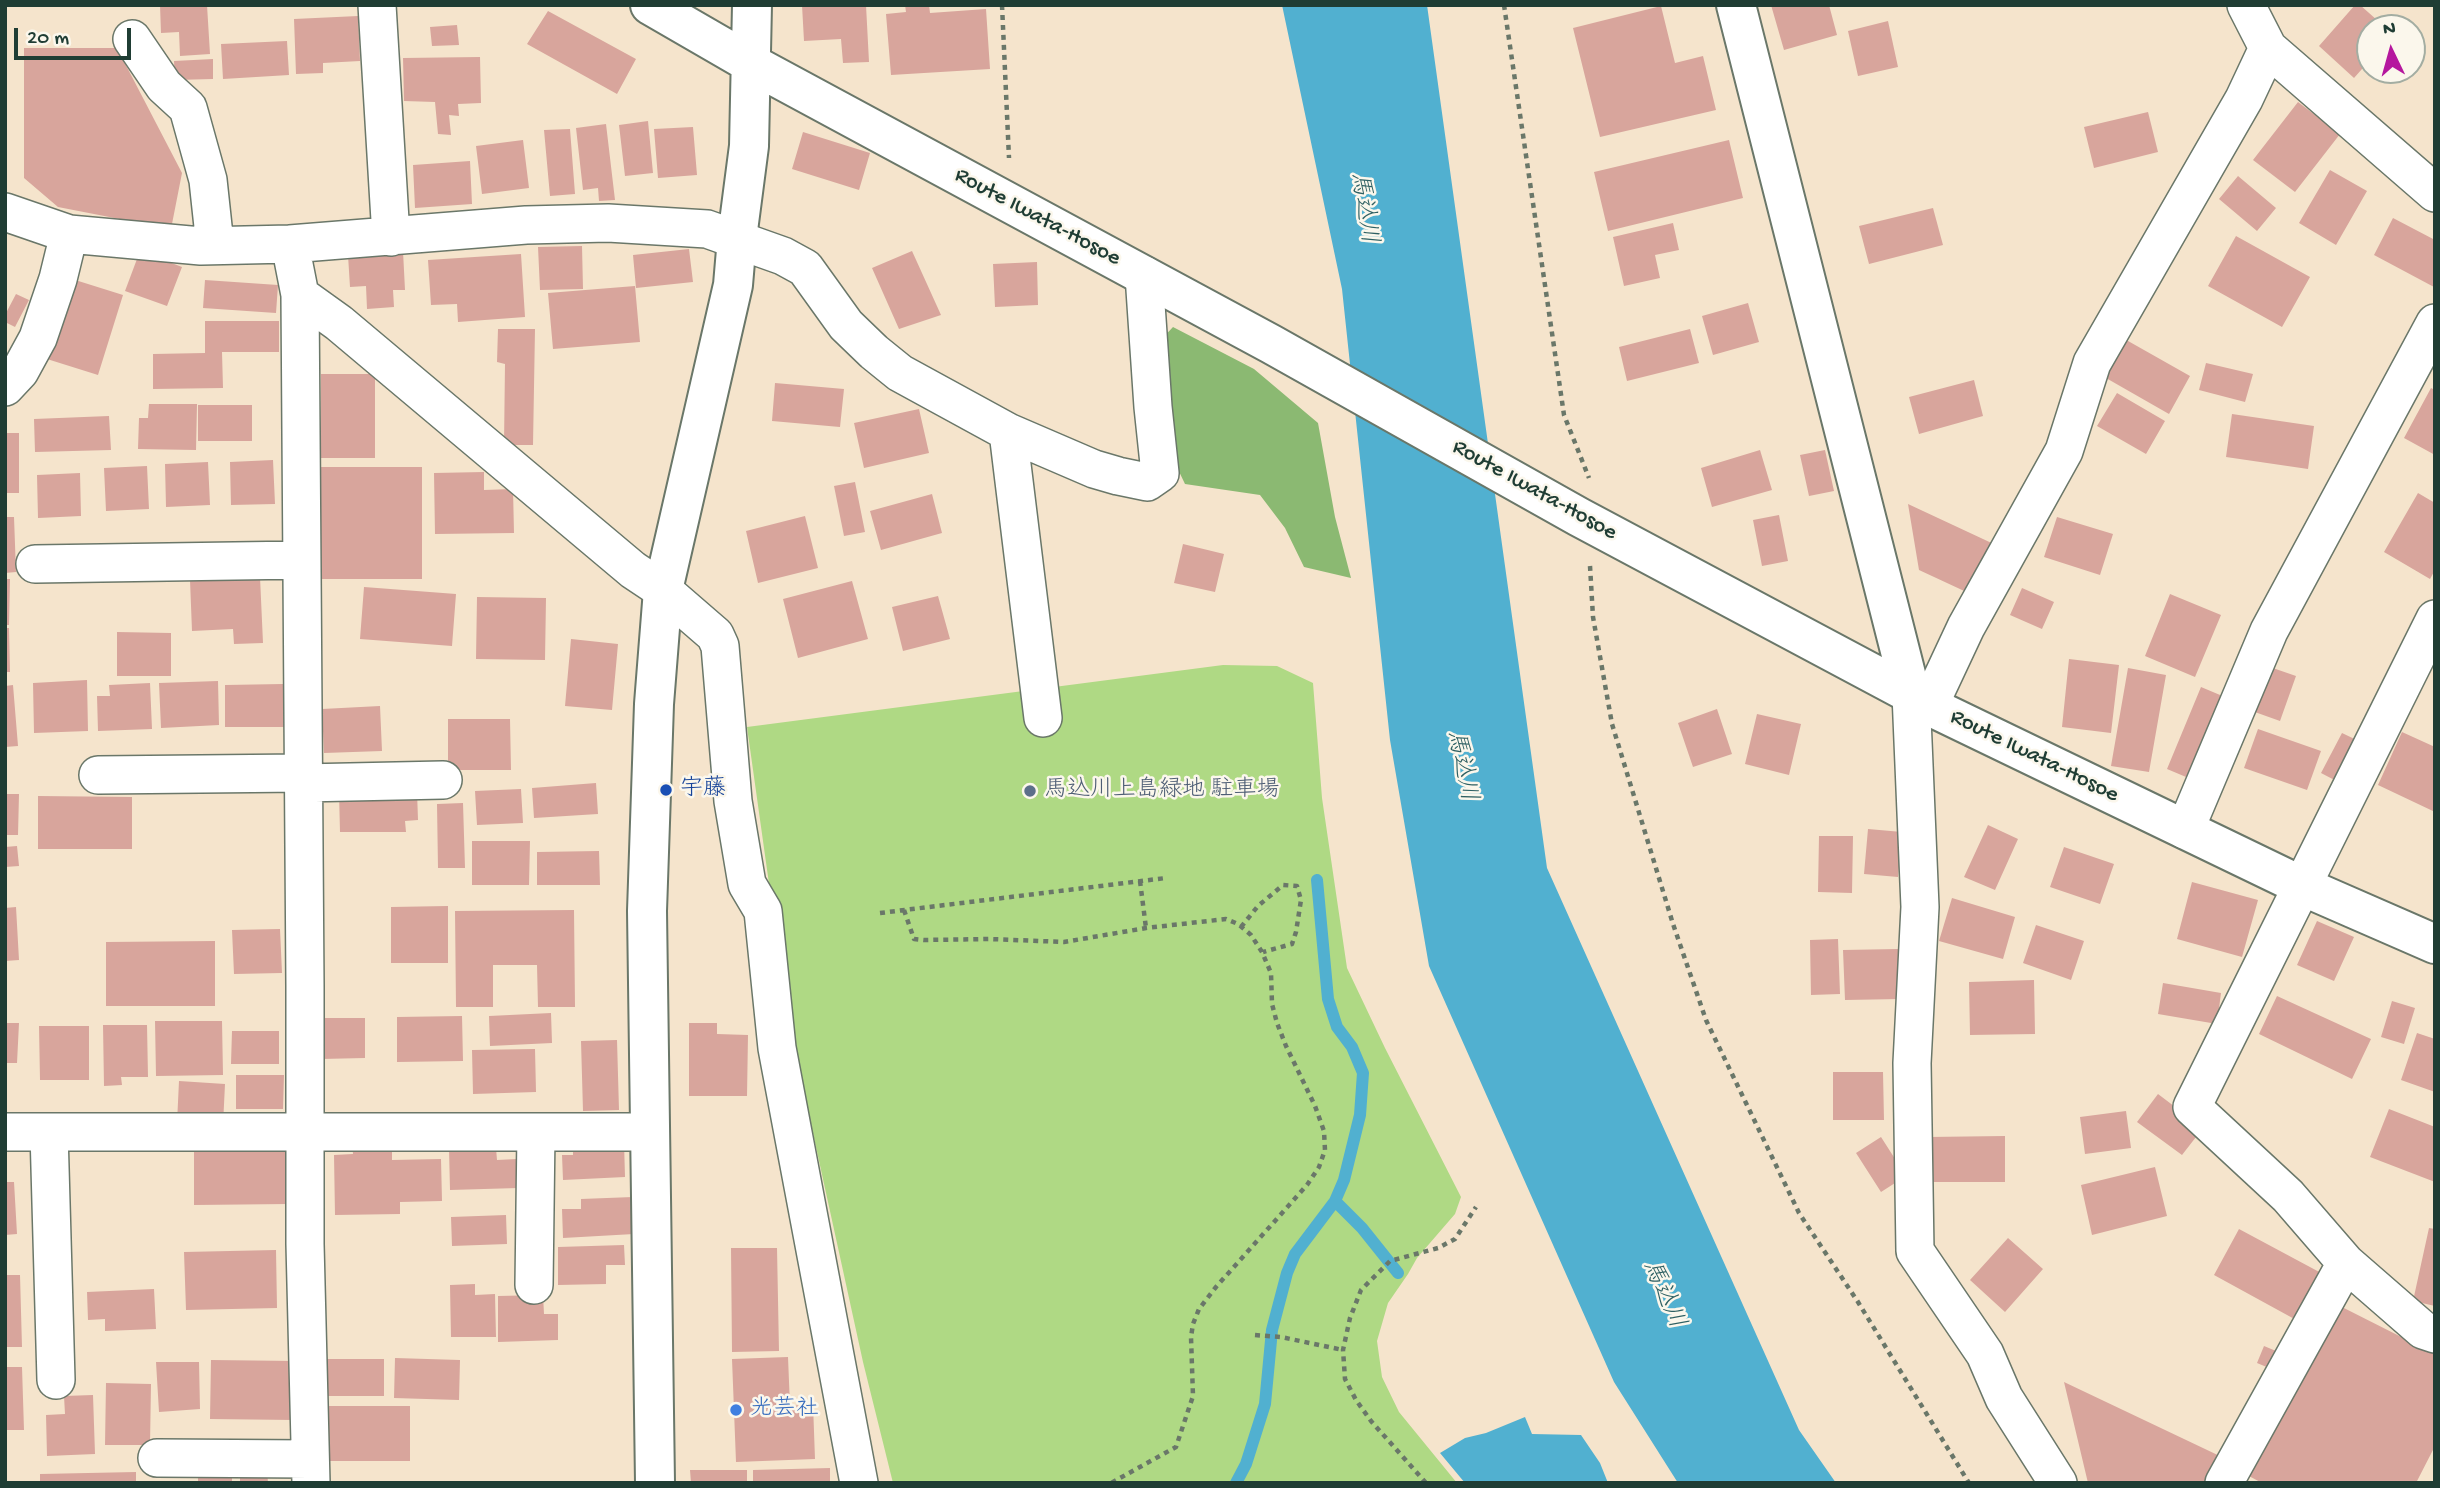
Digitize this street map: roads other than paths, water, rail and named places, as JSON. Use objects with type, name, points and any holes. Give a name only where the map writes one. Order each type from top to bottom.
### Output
[{"type":"street","points":[[377,5],[391,237]]},
{"type":"street","name":"Route Iwata-Hosoe","points":[[650,5],[752,64],[1271,344],[1596,526],[1920,700],[2302,886],[2435,944]]},
{"type":"street","points":[[656,1483],[647,911],[654,704],[663,590],[733,285],[749,146],[752,5]]},
{"type":"street","points":[[1736,5],[1920,700],[1920,907],[1912,1063],[1915,1251],[1986,1354],[2004,1398],[2058,1483]]},
{"type":"street","points":[[2246,5],[2268,48],[2435,193]]},
{"type":"street","points":[[132,38],[164,86],[188,108],[208,180],[215,245]]},
{"type":"street","points":[[1920,700],[1966,626],[2064,451],[2092,363],[2244,99],[2268,48]]},
{"type":"street","points":[[5,212],[69,234],[201,246],[290,244],[526,225],[608,223],[707,229],[783,256],[805,268],[846,325],[900,373],[1008,432],[1083,465],[1147,482],[1160,474],[1144,275]]},
{"type":"street","points":[[5,387],[20,370],[38,338],[58,279],[69,234]]},
{"type":"street","points":[[158,1458],[311,1471],[305,1133],[300,295],[290,244]]},
{"type":"street","points":[[300,295],[339,323],[633,570],[663,590],[715,635],[720,646],[733,801],[747,884],[763,911],[777,1048],[859,1483]]},
{"type":"street","points":[[2185,830],[2269,631],[2435,323]]},
{"type":"street","points":[[1008,432],[1043,718]]},
{"type":"street","points":[[35,564],[302,560]]},
{"type":"street","points":[[2435,619],[2192,1107],[2288,1196],[2346,1263],[2423,1330],[2435,1334]]},
{"type":"street","points":[[98,775],[443,780]]},
{"type":"street","points":[[5,1132],[650,1132]]},
{"type":"street","points":[[49,1132],[56,1380]]},
{"type":"street","points":[[534,1284],[537,1132]]},
{"type":"street","points":[[2224,1483],[2346,1263]]},
{"type":"water","name":"馬込川","points":[[1282,5],[1427,5],[1547,868],[1799,1430],[1836,1483],[1678,1483],[1614,1382],[1429,966],[1390,740],[1342,289]]},
{"type":"water","points":[[1525,1417],[1532,1434],[1581,1435],[1600,1463],[1608,1483],[1465,1483],[1440,1453],[1465,1438],[1486,1433]]},
{"type":"waterway","points":[[1236,1483],[1246,1464],[1265,1404],[1272,1330],[1287,1273],[1295,1254],[1335,1201],[1344,1180],[1360,1115],[1363,1073],[1352,1047],[1337,1027],[1328,999],[1317,880]]},
{"type":"waterway","points":[[1335,1201],[1362,1228],[1398,1273]]},
{"type":"place","name":"宇藤","points":[[666,790]]},
{"type":"place","name":"馬込川上島緑地 駐車場","points":[[1030,791]]},
{"type":"place","name":"光芸社","points":[[736,1410]]}]
